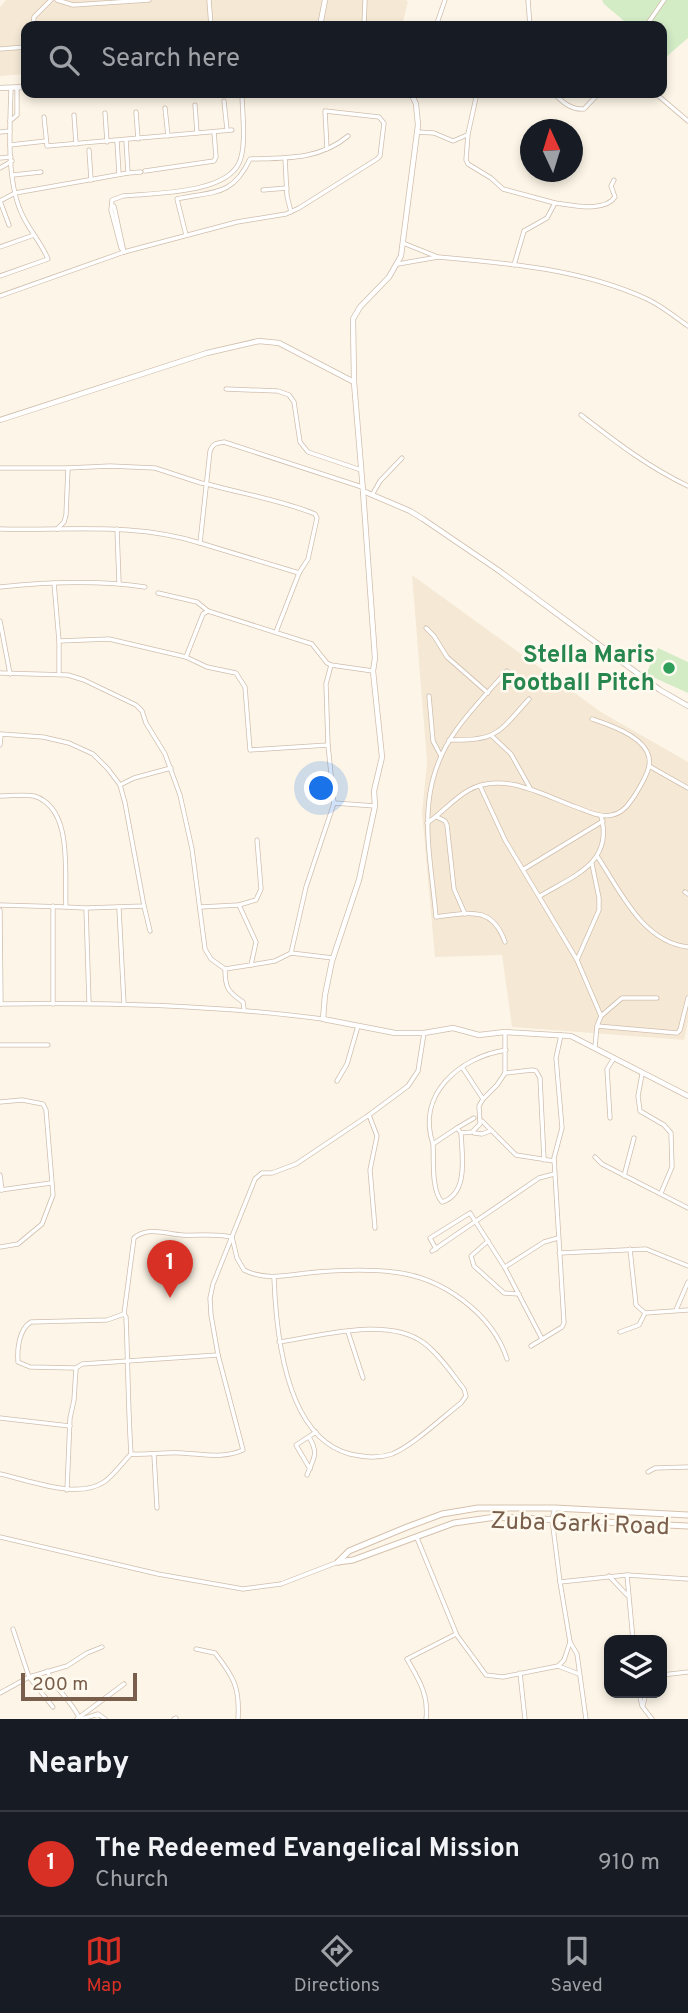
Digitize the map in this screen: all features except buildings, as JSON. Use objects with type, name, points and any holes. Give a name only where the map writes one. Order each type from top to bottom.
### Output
[{"type":"main road","name":"Zuba Garki Road","points":[[338,1562],[349,1550],[442,1514],[487,1507],[688,1515]]},
{"type":"main road","name":"Zuba Garki Road","points":[[338,1562],[353,1560],[454,1523],[495,1517],[688,1526]]},
{"type":"street","points":[[35,21],[38,12],[51,0]]},
{"type":"street","points":[[57,0],[73,5],[149,0]]},
{"type":"street","points":[[209,0],[211,21]]},
{"type":"street","points":[[321,21],[325,0]]},
{"type":"street","points":[[364,21],[365,0]]},
{"type":"street","points":[[438,21],[445,0]]},
{"type":"street","points":[[528,0],[530,21]]},
{"type":"street","points":[[649,21],[664,0]]},
{"type":"street","points":[[0,49],[21,47]]},
{"type":"street","points":[[0,88],[21,86]]},
{"type":"street","points":[[0,276],[48,259],[20,211],[15,193],[10,145],[10,121],[17,115],[14,87]]},
{"type":"street","points":[[124,252],[111,210],[112,200],[213,185],[232,174],[242,154],[242,98]]},
{"type":"street","points":[[323,1019],[333,958],[359,880],[375,806],[374,791],[382,757],[373,670],[375,658],[354,382],[353,319],[360,307],[398,264],[417,132],[418,115],[413,98]]},
{"type":"street","points":[[476,98],[466,159],[474,169],[491,178],[503,189],[555,203],[581,206],[608,204],[615,197],[611,186],[614,180]]},
{"type":"street","points":[[559,98],[576,110],[584,110],[595,98]]},
{"type":"street","points":[[661,98],[688,121]]},
{"type":"street","points":[[44,117],[47,146],[197,134],[229,130],[224,101]]},
{"type":"street","points":[[195,105],[197,134]]},
{"type":"street","points":[[165,108],[168,136]]},
{"type":"street","points":[[0,296],[124,252],[237,222],[291,212],[377,159],[380,156],[384,122],[379,117],[326,111],[327,149]]},
{"type":"street","points":[[136,112],[138,139]]},
{"type":"street","points":[[105,113],[107,142]]},
{"type":"street","points":[[74,116],[76,144]]},
{"type":"street","points":[[0,132],[10,131]]},
{"type":"street","points":[[9,225],[0,201],[15,193],[214,161],[214,132]]},
{"type":"street","points":[[417,132],[434,133],[453,141],[468,134]]},
{"type":"street","points":[[186,236],[177,199],[220,193],[237,179],[250,159],[305,156],[327,149],[348,136]]},
{"type":"street","points":[[126,140],[128,173]]},
{"type":"street","points":[[10,145],[46,141]]},
{"type":"street","points":[[117,141],[119,175]]},
{"type":"street","points":[[89,150],[91,180]]},
{"type":"street","points":[[285,158],[291,212]]},
{"type":"street","points":[[0,159],[12,159]]},
{"type":"street","points":[[0,168],[12,159]]},
{"type":"street","points":[[13,175],[41,172]]},
{"type":"street","points":[[263,190],[287,188]]},
{"type":"street","points":[[514,265],[524,231],[547,218],[555,203]]},
{"type":"street","points":[[0,247],[35,234]]},
{"type":"street","points":[[402,242],[438,257]]},
{"type":"street","points":[[398,264],[438,257],[514,265],[604,282],[648,300],[688,326]]},
{"type":"street","points":[[0,420],[207,353],[259,341],[279,343],[354,382]]},
{"type":"street","points":[[226,389],[278,391],[289,395],[294,402],[300,442],[308,452],[361,470]]},
{"type":"street","points":[[581,415],[650,466],[688,486]]},
{"type":"street","points":[[200,543],[210,451],[216,443],[224,442],[363,489],[371,496],[394,503],[428,522],[660,690],[688,706]]},
{"type":"street","points":[[371,496],[380,481],[402,458]]},
{"type":"street","points":[[0,468],[155,468],[315,514],[317,518],[307,559],[276,632]]},
{"type":"street","points":[[57,529],[64,522],[66,515],[68,468]]},
{"type":"street","points":[[0,529],[117,529],[158,532],[299,573]]},
{"type":"street","points":[[117,529],[119,583]]},
{"type":"street","points":[[54,583],[59,674]]},
{"type":"street","points":[[0,587],[54,583],[119,583],[145,587]]},
{"type":"street","points":[[158,593],[197,603],[208,611],[312,644],[331,665],[373,670]]},
{"type":"street","points":[[186,657],[203,614],[208,611]]},
{"type":"street","points":[[0,621],[10,674]]},
{"type":"street","points":[[426,628],[435,636],[447,657],[488,693]]},
{"type":"street","points":[[59,641],[108,639],[186,657],[207,667],[236,673],[245,687],[250,750],[328,745]]},
{"type":"street","points":[[291,953],[306,887],[334,803],[326,684],[331,665]]},
{"type":"street","points":[[505,942],[499,927],[489,917],[465,914],[436,917],[428,796],[449,740],[507,671]]},
{"type":"street","points":[[0,673],[59,674],[84,680],[139,707],[171,768],[190,834],[205,949],[211,959],[225,969],[275,961],[291,953],[333,958]]},
{"type":"street","points":[[429,696],[433,741],[441,756]]},
{"type":"street","points":[[449,740],[476,740],[492,736],[529,699]]},
{"type":"street","points":[[523,870],[602,818],[627,807],[649,766],[647,752],[637,741],[610,725],[592,719]]},
{"type":"street","points":[[0,745],[1,734],[43,737],[69,743],[93,754],[120,785],[135,846],[150,932]]},
{"type":"street","points":[[492,736],[511,754],[531,790]]},
{"type":"street","points":[[649,766],[688,788]]},
{"type":"street","points":[[120,785],[134,778],[171,768]]},
{"type":"street","points":[[428,823],[456,799],[480,785],[509,784],[602,818]]},
{"type":"street","points":[[480,785],[505,840],[577,960],[601,1016]]},
{"type":"street","points":[[0,796],[35,797],[47,803],[55,813],[62,827],[64,841],[66,906]]},
{"type":"street","points":[[334,803],[375,806]]},
{"type":"street","points":[[436,817],[447,825],[454,889],[465,914]]},
{"type":"street","points":[[539,897],[592,864],[605,838],[602,818]]},
{"type":"street","points":[[200,907],[239,905],[256,900],[261,890],[257,840]]},
{"type":"street","points":[[597,856],[645,925],[670,943],[688,947]]},
{"type":"street","points":[[577,960],[599,910],[592,864]]},
{"type":"street","points":[[239,905],[256,942],[251,965]]},
{"type":"street","points":[[52,906],[53,1004]]},
{"type":"street","points":[[144,906],[119,909],[66,906],[0,908],[1,1004],[89,1003],[243,1009],[323,1019],[395,1033],[424,1033],[453,1028],[479,1035],[505,1031],[572,1036],[688,1096]]},
{"type":"street","points":[[86,908],[89,1003]]},
{"type":"street","points":[[119,909],[124,1004]]},
{"type":"street","points":[[225,969],[224,985],[243,1002],[243,1009]]},
{"type":"street","points":[[595,1047],[601,1016],[622,998],[657,998]]},
{"type":"street","points":[[597,1026],[677,1033],[688,998]]},
{"type":"street","points":[[337,1081],[347,1064],[358,1026]]},
{"type":"street","points":[[472,1132],[480,1124],[480,1106],[483,1099],[505,1073],[505,1031]]},
{"type":"street","points":[[131,1454],[184,1453],[208,1457],[243,1450],[218,1355],[211,1298],[255,1179],[262,1173],[272,1173],[296,1164],[369,1115],[414,1079],[418,1071],[424,1033]]},
{"type":"street","points":[[531,1346],[562,1327],[564,1323],[554,1174],[554,1161],[561,1136],[562,1111],[556,1058],[561,1035]]},
{"type":"street","points":[[0,1045],[48,1045]]},
{"type":"street","points":[[457,1128],[461,1133],[462,1166],[459,1188],[456,1194],[445,1202],[440,1201],[436,1188],[431,1102],[439,1088],[462,1067],[488,1053],[506,1050]]},
{"type":"street","points":[[610,1118],[607,1069],[614,1058]]},
{"type":"street","points":[[462,1067],[483,1099]]},
{"type":"street","points":[[505,1073],[533,1070],[537,1071],[541,1078],[544,1160]]},
{"type":"street","points":[[642,1074],[638,1096],[640,1111],[664,1125],[671,1133],[673,1167],[661,1194]]},
{"type":"street","points":[[0,1103],[22,1100],[43,1104],[53,1195],[43,1224],[19,1244],[0,1247]]},
{"type":"street","points":[[369,1115],[377,1136],[370,1170],[375,1228]]},
{"type":"street","points":[[433,1144],[474,1118]]},
{"type":"street","points":[[481,1119],[516,1155],[554,1161]]},
{"type":"street","points":[[461,1133],[482,1134],[490,1130]]},
{"type":"street","points":[[624,1176],[634,1138]]},
{"type":"street","points":[[595,1157],[602,1164],[688,1208]]},
{"type":"street","points":[[542,1339],[505,1268],[488,1241],[474,1221],[467,1213],[430,1238],[434,1250],[474,1221],[539,1178],[554,1174]]},
{"type":"street","points":[[0,1175],[1,1190],[51,1183]]},
{"type":"street","points":[[0,1474],[67,1490],[80,1490],[104,1482],[131,1454],[124,1314],[134,1238],[139,1233],[162,1232],[180,1235],[212,1233],[232,1237]]},
{"type":"street","points":[[232,1237],[237,1258],[244,1270],[253,1275],[274,1277],[368,1270],[395,1272],[437,1285],[466,1303],[493,1328],[507,1359]]},
{"type":"street","points":[[505,1268],[544,1242],[558,1238]]},
{"type":"street","points":[[488,1241],[471,1256],[474,1266],[504,1293],[520,1294]]},
{"type":"street","points":[[559,1253],[630,1249],[654,1252],[688,1266]]},
{"type":"street","points":[[630,1249],[636,1305],[645,1313],[688,1310]]},
{"type":"street","points":[[274,1277],[279,1342],[286,1373],[307,1419],[316,1432],[344,1452],[370,1459],[394,1454],[461,1404],[466,1396],[464,1389],[435,1352],[408,1334],[389,1330],[348,1332],[279,1342]]},
{"type":"street","points":[[676,1310],[688,1282]]},
{"type":"street","points":[[620,1332],[641,1323],[645,1313]]},
{"type":"street","points":[[124,1314],[107,1320],[31,1322],[22,1333],[18,1362],[30,1367],[76,1368],[82,1364],[218,1355]]},
{"type":"street","points":[[348,1332],[363,1378]]},
{"type":"street","points":[[67,1490],[76,1368]]},
{"type":"street","points":[[0,1418],[70,1426]]},
{"type":"street","points":[[310,1469],[296,1445],[316,1432]]},
{"type":"street","points":[[307,1475],[316,1454],[309,1437]]},
{"type":"street","points":[[154,1455],[157,1508]]},
{"type":"street","points":[[648,1472],[655,1468],[688,1467]]},
{"type":"street","points":[[555,1508],[552,1520],[560,1582],[570,1642],[577,1654],[586,1719]]},
{"type":"street","points":[[0,1537],[158,1574],[243,1589],[281,1584],[338,1562]]},
{"type":"street","points":[[417,1538],[456,1634],[486,1675],[503,1677],[558,1666],[579,1674]]},
{"type":"street","points":[[560,1582],[627,1575],[688,1579]]},
{"type":"street","points":[[627,1575],[633,1635]]},
{"type":"street","points":[[609,1576],[629,1597]]},
{"type":"street","points":[[13,1629],[29,1677],[53,1707]]},
{"type":"street","points":[[426,1719],[428,1705],[425,1690],[407,1659],[456,1634]]},
{"type":"street","points":[[558,1666],[564,1660],[570,1642]]},
{"type":"street","points":[[0,1693],[29,1677],[66,1666],[102,1647]]},
{"type":"street","points":[[196,1649],[215,1653],[236,1684],[239,1697],[238,1719]]},
{"type":"street","points":[[47,1671],[53,1685],[70,1702],[79,1718]]},
{"type":"street","points":[[667,1674],[688,1672]]},
{"type":"street","points":[[520,1673],[525,1719]]},
{"type":"street","points":[[79,1718],[124,1684]]},
{"type":"street","points":[[640,1698],[652,1719]]},
{"type":"street","points":[[643,1707],[645,1698]]},
{"type":"street","points":[[79,1718],[98,1714],[105,1719]]},
{"type":"shaded area","points":[[6,0],[408,2],[403,21],[21,21],[21,74],[0,76],[0,7]]},
{"type":"shaded area","points":[[412,575],[601,712],[688,762],[688,1021],[684,1040],[512,1027],[502,955],[435,957],[422,813],[427,762]]},
{"type":"green space","points":[[602,0],[688,0],[688,38],[667,56],[667,21],[624,21]]},
{"type":"green space","name":"Stella Maris Football Pitch","points":[[658,648],[688,662],[688,693],[646,674]]},
{"type":"place","name":"Stella Maris Football Pitch","points":[[669,668]]},
{"type":"place","name":"The Redeemed Evangelical Mission","points":[[170,1298]]}]
